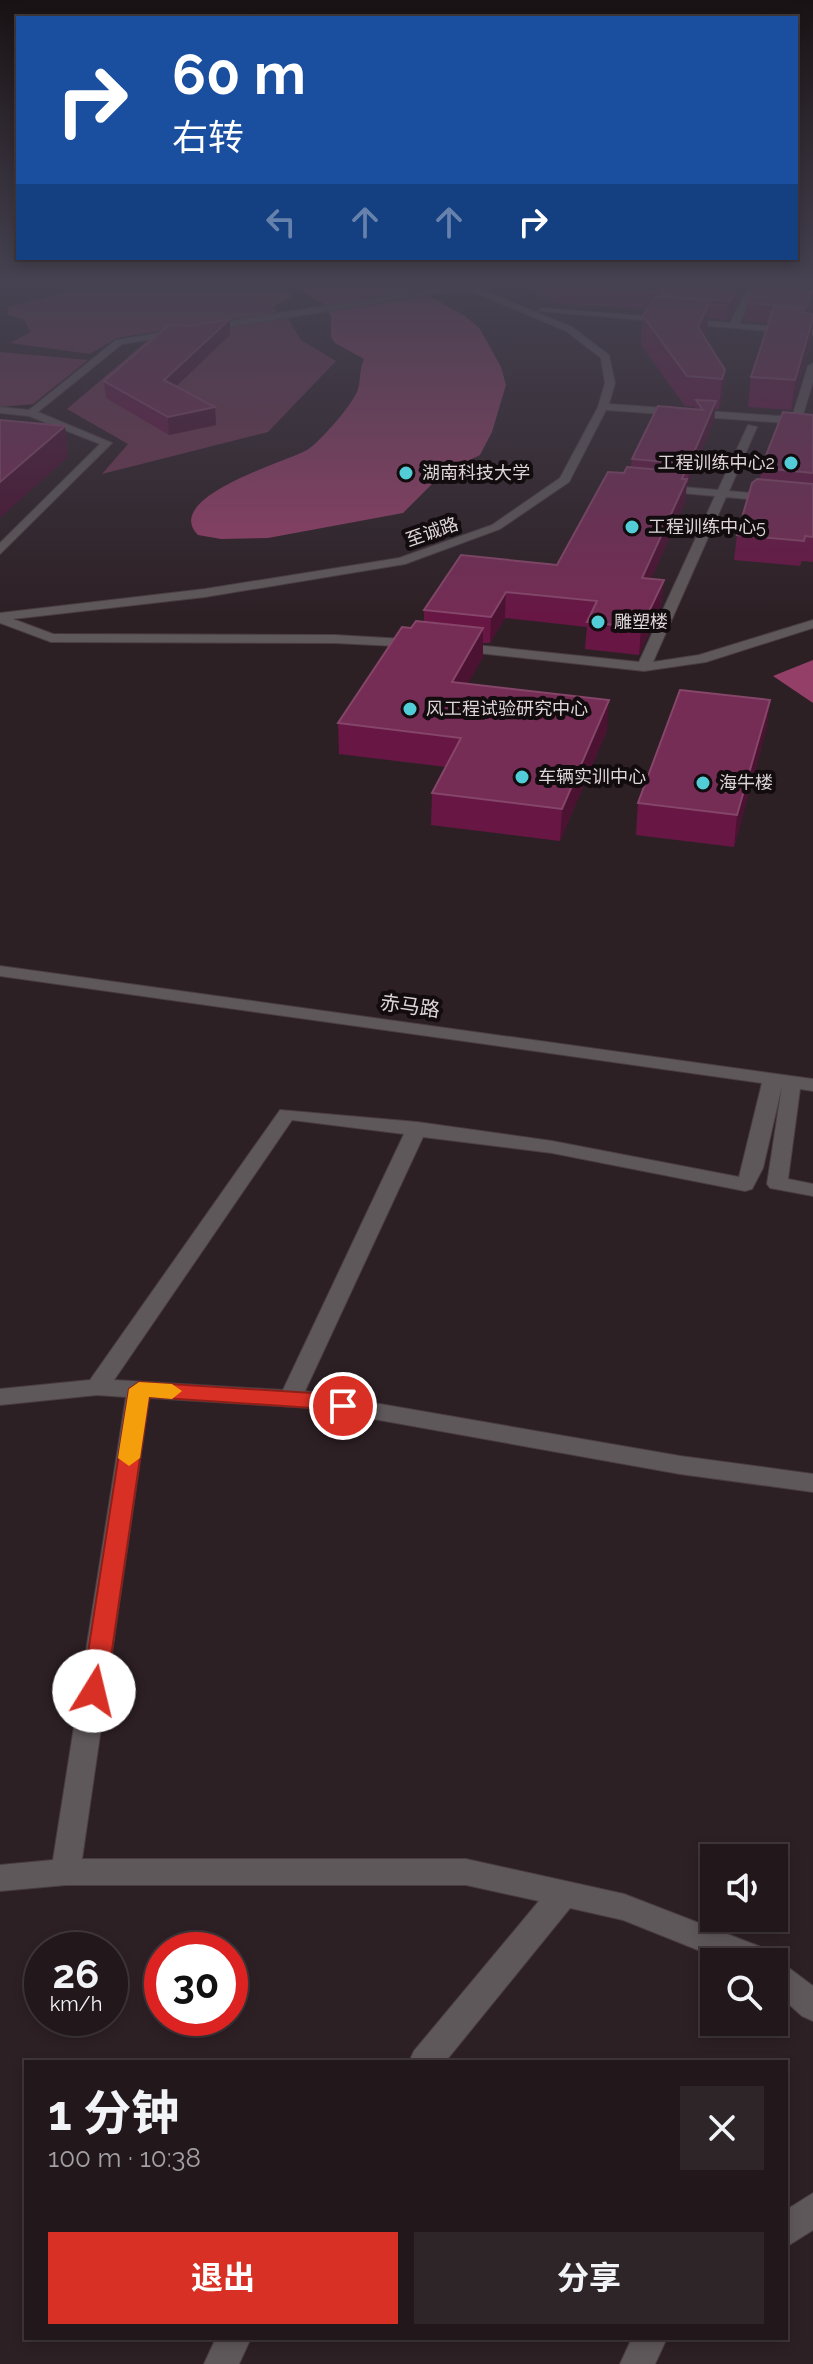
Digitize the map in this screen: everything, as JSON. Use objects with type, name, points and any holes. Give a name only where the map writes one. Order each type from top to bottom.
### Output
[{"type":"street","points":[[31,413],[54,394]]},
{"type":"street","name":"至诚路","points":[[0,618],[205,593],[401,561],[462,541],[523,512],[565,480],[607,394]]},
{"type":"street","points":[[796,420],[804,394]]},
{"type":"street","points":[[603,407],[813,422]]},
{"type":"street","points":[[0,410],[31,413],[107,443],[0,550]]},
{"type":"street","points":[[644,667],[752,427]]},
{"type":"street","points":[[651,487],[813,502]]},
{"type":"street","points":[[0,618],[51,638],[335,639],[430,644]]},
{"type":"street","points":[[445,646],[644,667],[701,659],[813,624]]},
{"type":"street","name":"赤马路","points":[[0,971],[813,1085]]},
{"type":"street","points":[[97,1387],[287,1114],[552,1147],[745,1185],[782,1080]]},
{"type":"street","points":[[782,1080],[777,1184],[813,1190]]},
{"type":"street","points":[[290,1399],[417,1128]]},
{"type":"street","points":[[0,1397],[97,1387],[290,1399],[680,1465],[813,1483]]},
{"type":"street","points":[[66,1872],[139,1389]]},
{"type":"street","points":[[0,1878],[66,1872],[466,1872],[624,1907],[728,1948]]},
{"type":"street","points":[[427,2060],[564,1893]]},
{"type":"street","points":[[788,1984],[813,2006]]},
{"type":"street","points":[[788,2229],[813,2210]]},
{"type":"street","points":[[221,2364],[233,2340]]},
{"type":"street","points":[[637,2364],[649,2340]]},
{"type":"shaded area","points":[[0,394],[45,394],[33,404],[0,407]]},
{"type":"shaded area","points":[[84,394],[304,394],[268,432],[102,474],[128,444],[67,409]]},
{"type":"shaded area","points":[[503,394],[492,432],[480,455],[442,474],[403,513],[268,538],[221,539],[198,535],[191,521],[197,507],[232,482],[307,450],[336,422],[355,395]]},
{"type":"shaded area","points":[[813,660],[813,703],[773,676]]},
{"type":"building","points":[[128,394],[191,394],[215,407],[168,417]]},
{"type":"building","points":[[696,400],[716,401],[689,464],[632,459],[658,406],[703,410]]},
{"type":"building","points":[[783,412],[813,415],[813,473],[761,468]]},
{"type":"building","points":[[0,420],[65,426],[0,482]]},
{"type":"building","points":[[627,467],[685,472],[682,479],[687,479],[642,578],[664,580],[641,628],[587,622],[597,601],[506,592],[491,617],[424,610],[461,555],[557,565],[608,472],[624,473]]},
{"type":"building","points":[[757,479],[813,484],[813,537],[805,536],[804,541],[737,535],[752,483]]},
{"type":"building","points":[[416,621],[483,628],[452,682],[609,700],[562,809],[432,793],[461,738],[338,723],[402,627],[411,628]]},
{"type":"building","name":"海牛楼","points":[[680,690],[770,700],[737,815],[638,803]]},
{"type":"slow traffic","points":[[129,1458],[139,1389],[172,1391]]},
{"type":"place","name":"工程训练中心2","points":[[791,463]]},
{"type":"place","name":"湖南科技大学","points":[[406,473]]},
{"type":"place","name":"工程训练中心5","points":[[632,527]]},
{"type":"place","name":"雕塑楼","points":[[598,622]]},
{"type":"place","name":"风工程试验研究中心","points":[[410,709]]},
{"type":"place","name":"车辆实训中心","points":[[522,777]]},
{"type":"place","name":"海牛楼","points":[[703,783]]},
{"type":"route","points":[[94,1691],[139,1389],[312,1400],[343,1406]]}]
